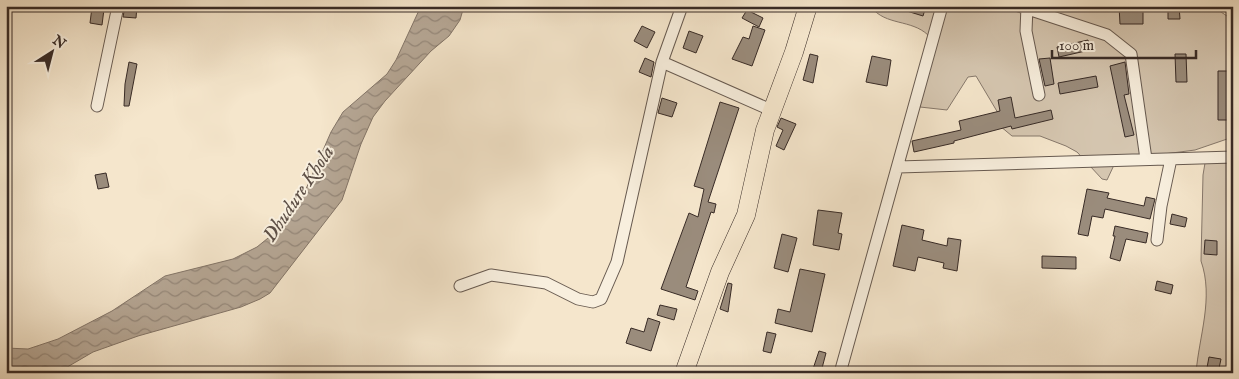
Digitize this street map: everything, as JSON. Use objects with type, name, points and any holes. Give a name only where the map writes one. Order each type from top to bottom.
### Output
[{"type":"main road","points":[[684,373],[720,272],[746,215],[764,130],[794,52],[808,6]]},
{"type":"street","points":[[97,106],[118,6]]},
{"type":"street","points":[[460,286],[492,275],[546,283],[578,299],[593,302],[600,300],[617,262],[662,62],[682,6]]},
{"type":"street","points":[[840,373],[942,6]]},
{"type":"street","points":[[1039,95],[1026,31],[1024,7],[1107,35],[1131,54],[1146,159]]},
{"type":"street","points":[[662,62],[771,110]]},
{"type":"street","points":[[898,167],[1233,157]]},
{"type":"street","points":[[1157,240],[1161,206],[1171,159]]},
{"type":"shaded area","points":[[1212,6],[1230,18],[1233,17],[1233,137],[1195,150],[1141,157],[1114,165],[1107,180],[1102,179],[1077,152],[1066,146],[1040,136],[1012,136],[1000,126],[998,113],[976,76],[968,77],[947,110],[920,107],[915,93],[928,35],[914,27],[884,17],[871,7]]},
{"type":"shaded area","points":[[1205,163],[1233,163],[1233,373],[1196,373],[1206,303],[1205,275],[1201,261],[1203,175]]},
{"type":"water","points":[[421,6],[464,6],[460,20],[449,36],[431,51],[385,101],[373,117],[361,144],[342,200],[270,293],[241,307],[138,336],[93,352],[57,373],[6,373],[6,348],[28,349],[58,339],[112,311],[165,276],[233,259],[257,247],[273,234],[302,198],[331,132],[343,112],[387,74],[396,60]]},
{"type":"building","points":[[125,6],[137,6],[136,18],[123,17]]},
{"type":"building","points":[[897,6],[926,6],[923,16],[897,8]]},
{"type":"building","points":[[1119,6],[1143,6],[1143,24],[1120,24]]},
{"type":"building","points":[[1168,6],[1179,6],[1180,19],[1168,19]]},
{"type":"building","points":[[92,7],[104,9],[102,25],[90,23]]},
{"type":"building","points":[[747,10],[763,18],[759,27],[742,18]]},
{"type":"building","points":[[642,26],[655,32],[647,48],[634,41]]},
{"type":"building","points":[[753,26],[765,30],[752,66],[732,59],[743,37],[749,39]]},
{"type":"building","points":[[689,31],[703,36],[696,53],[683,48]]},
{"type":"building","points":[[1088,40],[1090,50],[1059,57],[1057,47]]},
{"type":"building","points":[[810,54],[818,56],[813,83],[803,80]]},
{"type":"building","points":[[1175,54],[1186,54],[1187,82],[1176,82]]},
{"type":"building","points":[[872,56],[891,60],[887,86],[866,82]]},
{"type":"building","points":[[645,58],[654,62],[651,77],[639,72]]},
{"type":"building","points":[[1050,58],[1054,84],[1045,86],[1039,59]]},
{"type":"building","points":[[129,62],[137,64],[129,106],[124,106],[125,84]]},
{"type":"building","points":[[1125,62],[1129,94],[1124,95],[1134,135],[1125,137],[1110,66]]},
{"type":"building","points":[[1218,71],[1229,71],[1230,120],[1218,120]]},
{"type":"building","points":[[1096,76],[1098,87],[1060,94],[1058,83]]},
{"type":"building","points":[[1011,97],[1015,118],[1051,110],[1053,119],[1012,129],[1011,126],[954,141],[954,143],[914,152],[912,141],[961,130],[959,121],[1000,111],[998,100]]},
{"type":"building","points":[[662,98],[677,103],[672,117],[658,113]]},
{"type":"building","points":[[720,102],[739,108],[708,202],[716,204],[714,213],[711,212],[686,287],[698,291],[695,300],[661,289],[689,213],[698,217],[704,189],[694,186]]},
{"type":"building","points":[[781,118],[796,124],[784,150],[776,146],[783,130],[777,127]]},
{"type":"building","points":[[106,173],[109,187],[98,189],[95,175]]},
{"type":"building","points":[[1087,189],[1109,193],[1107,198],[1144,206],[1146,197],[1155,199],[1150,219],[1105,209],[1103,218],[1092,216],[1088,236],[1078,234]]},
{"type":"building","points":[[818,210],[842,213],[838,233],[842,234],[839,250],[813,245]]},
{"type":"building","points":[[1172,214],[1187,218],[1185,227],[1170,224]]},
{"type":"building","points":[[902,225],[924,230],[922,240],[947,246],[948,238],[961,240],[957,271],[943,268],[944,263],[918,257],[915,271],[893,266]]},
{"type":"building","points":[[1115,226],[1148,233],[1146,243],[1126,239],[1120,261],[1110,258],[1115,236],[1113,236]]},
{"type":"building","points":[[782,234],[797,238],[788,272],[774,268]]},
{"type":"building","points":[[1205,240],[1217,241],[1217,255],[1204,254]]},
{"type":"building","points":[[1042,256],[1076,257],[1076,269],[1042,268]]},
{"type":"building","points":[[800,269],[825,274],[812,332],[775,323],[778,309],[790,312]]},
{"type":"building","points":[[1157,281],[1173,285],[1171,294],[1155,290]]},
{"type":"building","points":[[728,283],[732,284],[728,312],[720,309]]},
{"type":"building","points":[[660,305],[677,309],[674,320],[657,315]]},
{"type":"building","points":[[648,318],[660,322],[651,351],[626,343],[631,328],[644,332]]},
{"type":"building","points":[[767,332],[776,334],[771,353],[763,351]]},
{"type":"building","points":[[819,351],[826,353],[821,372],[813,369]]},
{"type":"building","points":[[1209,357],[1221,359],[1218,373],[1206,373]]},
{"type":"water label","name":"Dhudure Khola","points":[[299,194]]}]
